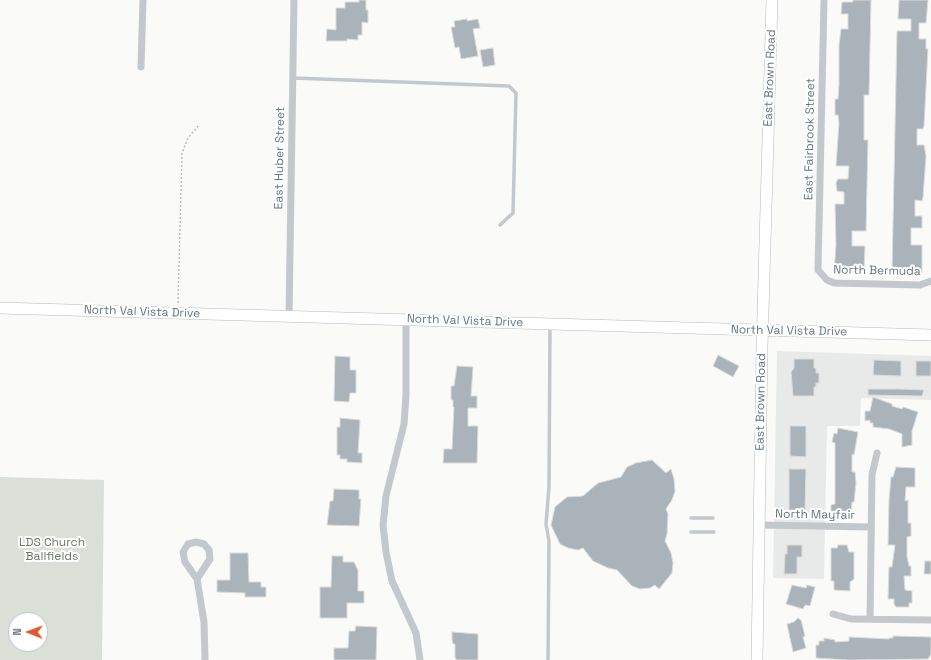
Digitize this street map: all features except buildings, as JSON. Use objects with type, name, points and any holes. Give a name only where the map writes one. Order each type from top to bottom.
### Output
[{"type":"main road","name":"East Brown Road","points":[[757,660],[763,331],[772,0]]},
{"type":"main road","name":"North Val Vista Drive","points":[[0,308],[406,319],[763,331],[931,334]]},
{"type":"street","points":[[141,66],[143,0]]},
{"type":"street","name":"East Huber Street","points":[[289,316],[294,0]]},
{"type":"street","name":"East Fairbrook Street","points":[[824,0],[818,266],[824,278]]},
{"type":"street","name":"North Bermuda","points":[[824,278],[834,283],[920,285],[931,281]]},
{"type":"street","points":[[406,319],[406,394],[404,424],[386,496],[384,525],[386,552],[392,581],[416,633],[420,660]]},
{"type":"street","points":[[870,619],[872,475],[877,453]]},
{"type":"street","name":"North Mayfair","points":[[759,525],[871,527]]},
{"type":"street","points":[[197,579],[210,559],[209,550],[204,544],[196,542],[188,544],[183,552],[185,562],[197,579],[204,622],[205,660]]},
{"type":"street","points":[[833,614],[850,619],[931,620]]},
{"type":"lane","points":[[293,78],[509,86],[516,93],[513,214],[500,225]]},
{"type":"lane","points":[[548,660],[550,541],[546,524],[549,488],[550,324]]},
{"type":"lane","points":[[691,518],[713,518]]},
{"type":"lane","points":[[691,532],[714,532]]},
{"type":"path","points":[[177,313],[182,153],[188,138],[199,126]]},
{"type":"shaded area","points":[[777,351],[931,356],[931,400],[861,398],[860,426],[827,426],[824,579],[773,578]]},
{"type":"green space","name":"LDS Church Ballfields","points":[[0,477],[104,480],[102,660],[0,660]]}]
